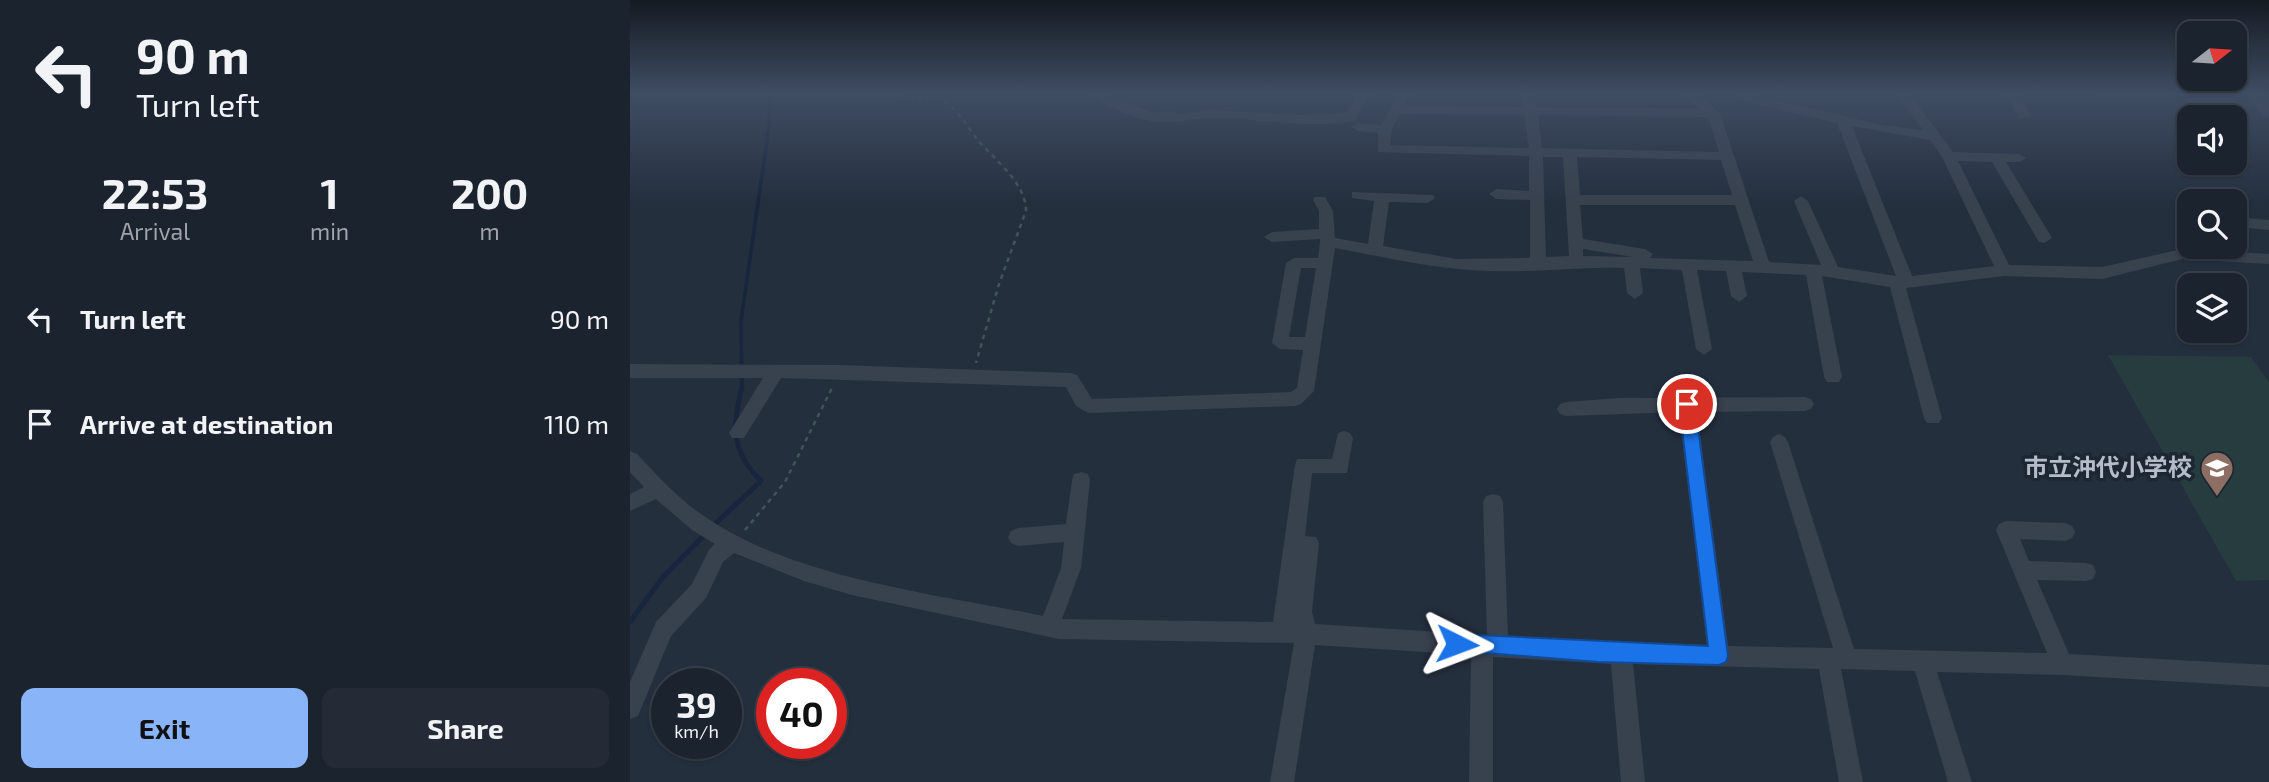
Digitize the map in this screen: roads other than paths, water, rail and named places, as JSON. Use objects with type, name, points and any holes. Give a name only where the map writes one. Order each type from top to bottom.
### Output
[{"type":"street","points":[[1385,129],[1383,149],[1726,156]]},
{"type":"street","points":[[1533,129],[1536,152],[1538,262]]},
{"type":"street","points":[[1718,129],[1761,262]]},
{"type":"street","points":[[1846,129],[1902,282],[1933,418]]},
{"type":"street","points":[[1897,129],[1934,136]]},
{"type":"street","points":[[1929,129],[1949,156],[2004,270]]},
{"type":"street","points":[[1570,154],[1577,261]]},
{"type":"street","points":[[1949,156],[2019,158]]},
{"type":"street","points":[[1996,157],[2044,238]]},
{"type":"street","points":[[1496,194],[1537,196]]},
{"type":"street","points":[[1357,195],[1428,198]]},
{"type":"street","points":[[1375,250],[1382,197]]},
{"type":"street","points":[[630,371],[840,372],[1071,380],[1082,401],[1088,406],[1295,399],[1305,391],[1325,263],[1328,211],[1320,200]]},
{"type":"street","points":[[1574,200],[1741,200]]},
{"type":"street","points":[[1801,201],[1832,272]]},
{"type":"street","points":[[2247,223],[2269,225]]},
{"type":"street","points":[[1272,237],[1327,238],[1375,250],[1456,264],[1492,266],[1577,261],[1732,267],[1761,262]]},
{"type":"street","points":[[1576,243],[1644,254],[1761,262],[1902,282],[2004,270],[2102,273],[2182,254],[2269,259]]},
{"type":"street","points":[[1312,344],[1280,343],[1294,263],[1325,263]]},
{"type":"street","points":[[1631,263],[1635,293]]},
{"type":"street","points":[[1689,267],[1704,349]]},
{"type":"street","points":[[1732,267],[1739,296]]},
{"type":"street","points":[[1813,270],[1833,377]]},
{"type":"street","points":[[738,433],[776,372]]},
{"type":"street","points":[[1566,409],[1687,404],[1805,404]]},
{"type":"street","points":[[1687,404],[1719,656]]},
{"type":"street","points":[[1282,633],[1304,465],[1340,467],[1344,438]]},
{"type":"street","points":[[1779,442],[1837,659],[1851,782]]},
{"type":"street","points":[[630,459],[658,489],[699,524],[728,541],[804,572],[852,586],[1049,627],[1306,634],[1621,653],[2062,664],[2268,677]]},
{"type":"street","points":[[1049,627],[1071,568],[1081,480]]},
{"type":"street","points":[[630,503],[658,489]]},
{"type":"street","points":[[1481,782],[1490,646],[1493,502]]},
{"type":"street","points":[[2062,664],[2006,530],[2065,532]]},
{"type":"street","points":[[1018,537],[1075,532]]},
{"type":"street","points":[[630,708],[663,629],[699,591],[716,556],[728,541]]},
{"type":"street","points":[[1282,782],[1306,634],[1302,612],[1310,543]]},
{"type":"street","points":[[2022,570],[2086,572]]},
{"type":"street","points":[[1621,653],[1633,782]]},
{"type":"street","points":[[1923,661],[1960,782]]},
{"type":"waterway","points":[[742,386],[741,321],[769,129]]},
{"type":"waterway","points":[[714,525],[761,481],[743,458],[736,436],[742,386]]},
{"type":"waterway","points":[[630,622],[663,577],[705,534]]},
{"type":"place","name":"市立沖代小学校","points":[[2217,498]]}]
